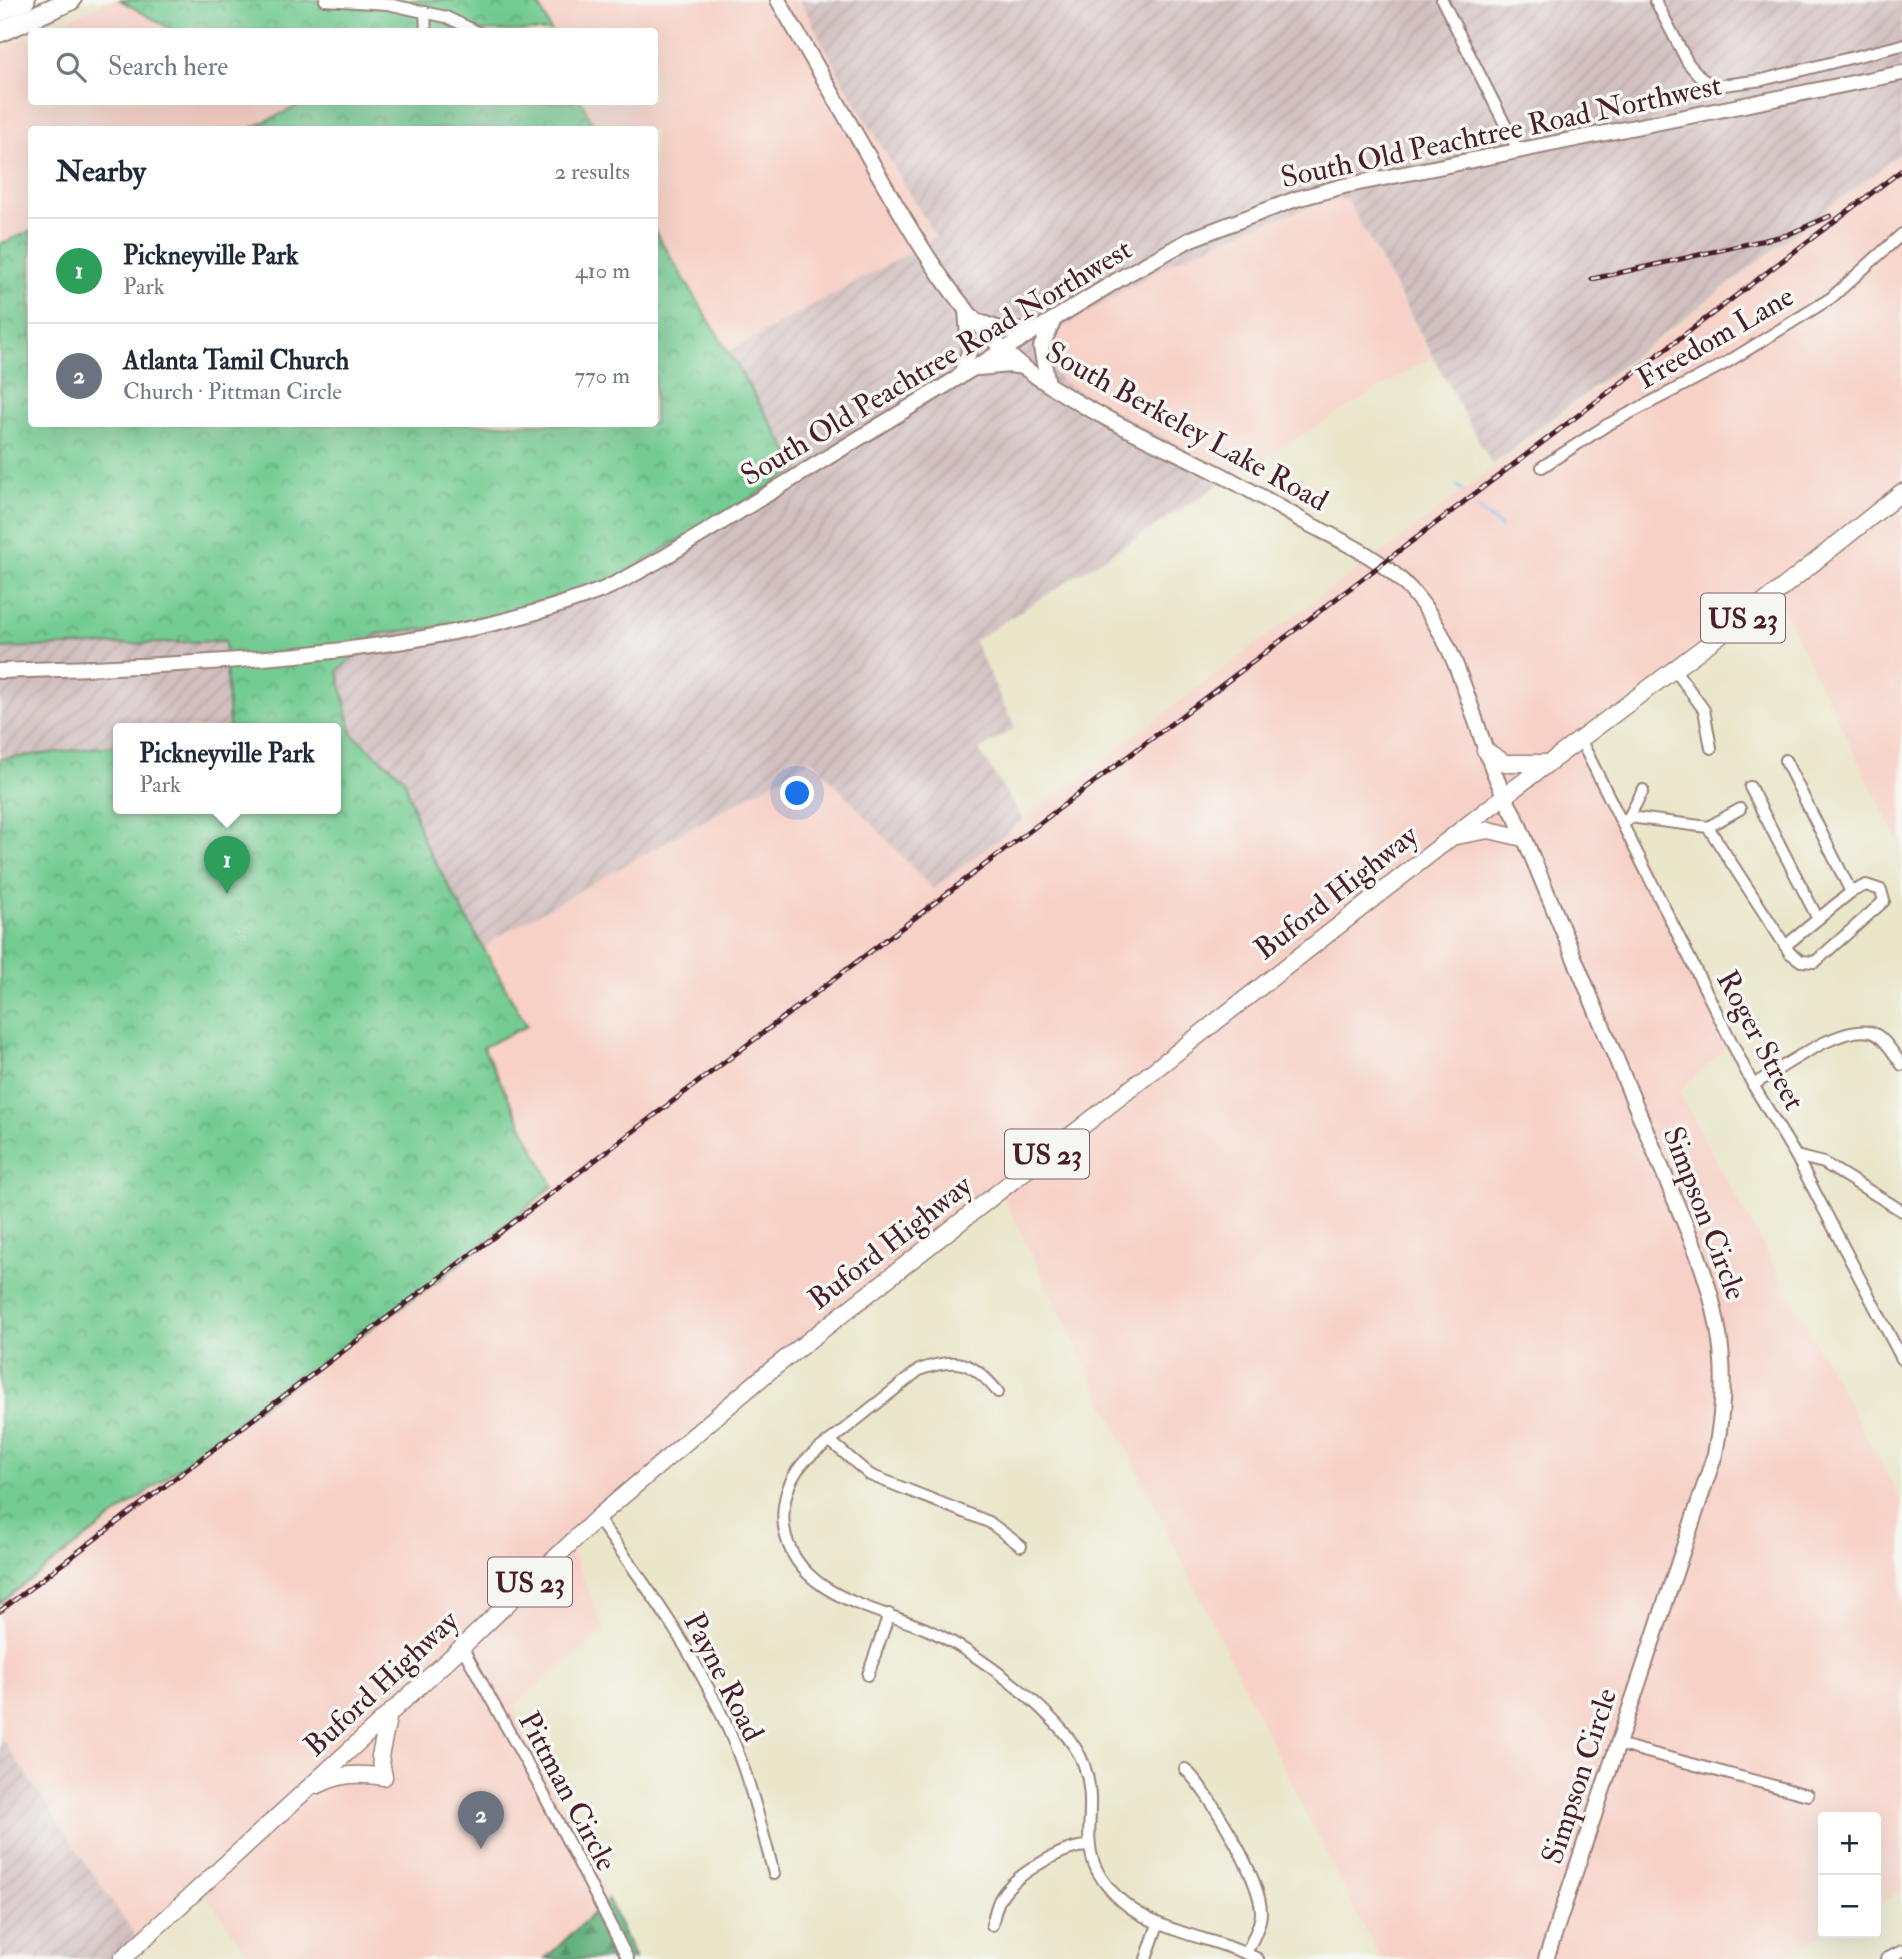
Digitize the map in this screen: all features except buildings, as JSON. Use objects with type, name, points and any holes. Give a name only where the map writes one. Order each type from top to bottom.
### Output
[{"type":"highway","points":[[0,11],[25,0]]},
{"type":"highway","points":[[0,32],[71,0]]},
{"type":"main road","name":"Buford Highway","points":[[122,1959],[462,1647],[597,1518],[766,1374],[1503,797],[1675,670],[1902,492]]},
{"type":"main road","points":[[1485,750],[1505,763],[1550,763]]},
{"type":"main road","points":[[1454,836],[1489,831],[1523,838]]},
{"type":"main road","points":[[305,1791],[332,1777],[357,1773],[384,1777],[380,1756],[389,1714]]},
{"type":"street","points":[[325,0],[388,4],[425,12],[467,28]]},
{"type":"street","name":"South Berkeley Lake Road","points":[[779,0],[928,259],[1003,350],[1048,384],[1094,411],[1212,470],[1380,565]]},
{"type":"street","points":[[1442,0],[1519,152]]},
{"type":"street","points":[[1654,0],[1688,63],[1702,79],[1716,86],[1762,80],[1902,45]]},
{"type":"street","points":[[425,12],[426,28]]},
{"type":"street","name":"South Old Peachtree Road Northwest","points":[[0,671],[155,664],[335,649],[444,633],[542,609],[602,590],[663,558],[1003,350],[1191,239],[1252,215],[1344,186],[1902,73]]},
{"type":"street","name":"Freedom Lane","points":[[1542,467],[1607,425],[1726,363],[1831,298],[1902,234]]},
{"type":"street","points":[[960,377],[969,352],[970,313],[1006,331],[1046,326],[1041,347],[1042,364],[1048,384]]},
{"type":"street","points":[[974,369],[1009,365],[1025,368]]},
{"type":"street","name":"Simpson Circle","points":[[1380,565],[1399,577],[1432,615],[1457,665],[1503,797],[1523,838],[1692,1240],[1711,1293],[1722,1342],[1723,1405],[1715,1454],[1546,1959]]},
{"type":"street","points":[[1675,670],[1704,710],[1711,748]]},
{"type":"street","name":"Roger Street","points":[[1581,741],[1626,822],[1753,1085],[1796,1156],[1901,1355]]},
{"type":"street","points":[[1785,760],[1851,892]]},
{"type":"street","points":[[1750,787],[1818,919]]},
{"type":"street","points":[[1643,790],[1626,822],[1708,827],[1740,809]]},
{"type":"street","points":[[1708,827],[1785,946],[1801,961],[1815,962],[1884,901],[1876,887],[1866,885],[1851,892],[1785,946]]},
{"type":"street","points":[[1753,1085],[1832,1038],[1864,1030],[1879,1035],[1902,1065]]},
{"type":"street","points":[[1796,1156],[1824,1163],[1902,1210]]},
{"type":"street","points":[[998,1392],[972,1366],[949,1361],[919,1370],[803,1463],[789,1487],[783,1514],[792,1555],[817,1583],[838,1596],[945,1637],[971,1653],[1050,1716],[1068,1735],[1083,1764],[1090,1797],[1087,1846],[1100,1874],[1122,1902],[1158,1924],[1258,1959]]},
{"type":"street","points":[[830,1441],[870,1475],[989,1522],[1021,1546]]},
{"type":"street","name":"Payne Road","points":[[597,1518],[655,1596],[698,1668],[730,1733],[774,1874]]},
{"type":"street","points":[[868,1675],[889,1615]]},
{"type":"street","name":"Pittman Circle","points":[[462,1647],[542,1791],[628,1959]]},
{"type":"street","points":[[1617,1744],[1808,1795]]},
{"type":"street","points":[[1185,1769],[1209,1795],[1255,1887],[1261,1914],[1246,1953]]},
{"type":"street","points":[[992,1925],[999,1900],[1008,1888],[1060,1852],[1087,1846]]},
{"type":"street","points":[[1146,1959],[1158,1924]]},
{"type":"street","points":[[1886,1959],[1902,1951]]},
{"type":"shaded area","points":[[111,0],[120,0],[169,28],[49,28]]},
{"type":"shaded area","points":[[537,0],[800,0],[845,85],[936,239],[726,353],[658,236],[658,126],[594,126],[583,105],[658,105],[658,28],[550,28]]},
{"type":"shaded area","points":[[800,0],[1902,0],[1902,152],[1492,465],[1347,199],[1323,202],[1251,227],[1170,263],[1066,325],[1049,345],[1049,366],[1064,383],[1233,476],[974,641],[1015,728],[979,750],[1023,820],[933,889],[812,760],[497,937],[483,949],[423,840],[404,778],[352,734],[338,671],[377,634],[447,626],[798,469],[726,353],[936,238],[845,85]]},
{"type":"shaded area","points":[[28,36],[28,105],[301,105],[255,126],[28,126],[28,232],[0,244],[0,49]]},
{"type":"shaded area","points":[[1902,152],[1902,849],[1777,597],[1581,735],[1733,1042],[1679,1092],[1902,1502],[1902,1891],[1881,1903],[1881,1812],[1818,1812],[1818,1938],[1780,1959],[1381,1959],[1346,1894],[1002,1195],[695,1434],[571,1547],[604,1630],[513,1707],[608,1899],[545,1959],[252,1959],[203,1891],[143,1947],[0,1736],[0,1603],[251,1413],[441,1279],[553,1186],[483,1047],[527,1026],[483,949],[497,937],[812,760],[933,888],[1316,599],[1389,548]]},
{"type":"shaded area","points":[[1347,199],[1431,358],[1233,476],[1064,383],[1049,366],[1049,345],[1066,325],[1170,263],[1251,227],[1323,202]]},
{"type":"shaded area","points":[[225,641],[229,723],[113,723],[113,746],[0,759],[0,648]]},
{"type":"shaded area","points":[[0,1736],[143,1947],[129,1959],[0,1959]]},
{"type":"green space","points":[[120,0],[537,0],[550,28],[169,28]]},
{"type":"green space","points":[[300,105],[583,105],[594,126],[255,126]]},
{"type":"green space","points":[[28,232],[28,427],[658,427],[658,236],[799,469],[616,578],[505,613],[447,626],[377,634],[338,671],[352,734],[404,778],[423,840],[527,1026],[483,1047],[553,1186],[441,1279],[251,1413],[0,1603],[0,759],[113,746],[113,814],[341,814],[341,723],[229,723],[225,641],[0,648],[0,244]]},
{"type":"green space","points":[[608,1899],[635,1959],[545,1959]]},
{"type":"waterway","points":[[1457,486],[1463,491]]},
{"type":"waterway","points":[[1478,509],[1501,527]]},
{"type":"railway","points":[[0,1611],[1902,170]]},
{"type":"railway","points":[[1592,279],[1787,235],[1830,216]]},
{"type":"place","name":"Pickneyville Park","points":[[227,894]]},
{"type":"place","name":"Atlanta Tamil Church","points":[[481,1849]]}]
